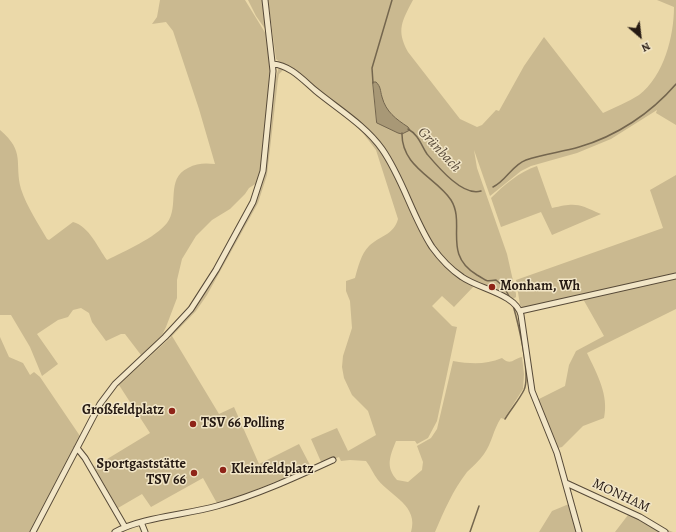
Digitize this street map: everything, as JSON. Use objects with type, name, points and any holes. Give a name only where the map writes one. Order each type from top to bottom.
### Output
[{"type":"street","points":[[33,532],[105,395],[127,372],[165,337],[191,309],[204,290],[253,202],[263,171],[273,64],[265,0]]},
{"type":"street","points":[[273,64],[287,68],[353,120],[377,143],[393,167],[427,238],[445,262],[471,283],[510,300],[520,311],[532,391],[551,435],[579,532]]},
{"type":"street","points":[[520,311],[676,276]]},
{"type":"street","points":[[77,448],[85,458],[125,527]]},
{"type":"street","points":[[114,532],[141,522],[218,506],[266,489],[333,460]]},
{"type":"street","name":"MONHAM","points":[[566,484],[640,517],[665,532]]},
{"type":"street","points":[[141,522],[145,532]]},
{"type":"shaded area","points":[[160,0],[245,0],[269,39],[272,67],[261,169],[257,183],[249,188],[230,209],[212,220],[196,236],[182,259],[177,280],[177,298],[166,327],[162,335],[141,355],[125,334],[121,334],[106,341],[92,322],[89,313],[81,308],[73,310],[68,317],[58,320],[37,334],[58,364],[42,376],[30,347],[11,315],[0,315],[0,130],[8,138],[16,151],[18,158],[19,180],[23,196],[47,239],[49,240],[73,222],[79,224],[93,238],[107,260],[139,244],[162,229],[171,216],[175,186],[181,173],[191,166],[198,164],[215,164],[199,109],[173,31],[166,22],[152,24],[157,17]]},
{"type":"shaded area","points":[[248,0],[263,0],[268,33],[256,16]]},
{"type":"shaded area","points":[[268,0],[413,0],[403,20],[401,31],[404,44],[408,52],[460,119],[477,127],[482,125],[496,110],[499,111],[524,66],[544,37],[603,113],[639,95],[648,87],[655,77],[670,43],[674,18],[674,7],[657,0],[676,0],[676,125],[656,113],[657,110],[611,139],[577,153],[531,166],[521,171],[490,196],[474,150],[477,168],[507,254],[516,294],[516,297],[513,299],[473,282],[455,269],[441,256],[427,234],[377,140],[276,59]]},
{"type":"shaded area","name":"TSV 66 Polling","points":[[279,67],[284,69],[279,74],[278,79],[267,175],[258,203],[207,295],[196,311],[172,336],[219,414],[234,407],[259,464],[299,444],[311,467],[218,505],[203,478],[151,507],[142,494],[118,508],[94,467],[150,433],[119,385],[171,337],[168,336],[199,301],[237,237],[255,202],[265,168],[275,80]]},
{"type":"shaded area","points":[[373,82],[376,82],[379,85],[382,97],[389,111],[410,130],[402,134],[377,123]]},
{"type":"shaded area","points":[[359,128],[382,152],[426,239],[463,280],[474,286],[454,307],[442,296],[432,306],[452,326],[457,327],[437,421],[428,438],[417,444],[415,441],[396,441],[390,466],[393,475],[397,480],[408,482],[422,470],[423,462],[417,446],[431,438],[437,429],[453,361],[478,363],[490,362],[502,358],[510,362],[522,357],[524,374],[523,389],[504,419],[501,418],[484,454],[467,472],[457,486],[435,532],[411,532],[411,515],[408,508],[383,486],[366,461],[341,461],[339,457],[322,464],[311,439],[337,428],[348,451],[376,435],[368,411],[352,395],[344,378],[342,367],[343,356],[352,328],[350,301],[346,291],[346,281],[355,278],[360,261],[366,249],[390,232],[398,219],[376,150]]},
{"type":"shaded area","points":[[537,166],[552,208],[577,205],[601,214],[552,235],[541,212],[501,227],[491,198],[512,179]]},
{"type":"shaded area","points":[[676,175],[676,274],[522,308],[520,305],[516,280],[663,228],[650,190]]},
{"type":"shaded area","points":[[676,278],[676,309],[587,353],[601,385],[605,401],[604,418],[583,426],[562,447],[558,448],[537,400],[565,386],[569,365],[576,351],[604,336],[583,299]]},
{"type":"shaded area","points":[[0,337],[9,357],[23,363],[30,375],[34,372],[40,377],[80,436],[63,473],[31,532],[0,532]]},
{"type":"shaded area","points":[[569,504],[577,532],[539,532],[552,511]]},
{"type":"shaded area","points":[[628,515],[673,532],[615,532]]},
{"type":"waterway","name":"Grünbach","points":[[373,83],[372,68],[392,0]]},
{"type":"waterway","name":"Grünbach","points":[[493,187],[502,181],[521,162],[539,156],[579,147],[607,137],[620,130],[656,105],[676,84]]},
{"type":"waterway","name":"Grünbach","points":[[408,129],[412,131],[427,154],[451,180],[467,190],[474,192],[481,191]]},
{"type":"waterway","points":[[402,133],[403,145],[407,155],[413,163],[445,192],[451,200],[455,209],[456,239],[460,258],[466,267],[485,280],[496,280],[504,287],[510,298]]},
{"type":"waterway","points":[[505,419],[522,394],[526,382],[523,348],[513,305]]},
{"type":"waterway","points":[[470,532],[479,506]]},
{"type":"place","name":"Monham, Wh","points":[[492,287]]},
{"type":"place","name":"Großfeldplatz","points":[[172,411]]},
{"type":"place","name":"TSV 66 Polling","points":[[193,424]]},
{"type":"place","name":"Kleinfeldplatz","points":[[223,470]]},
{"type":"place","name":"Sportgaststätte TSV 66","points":[[194,473]]}]
